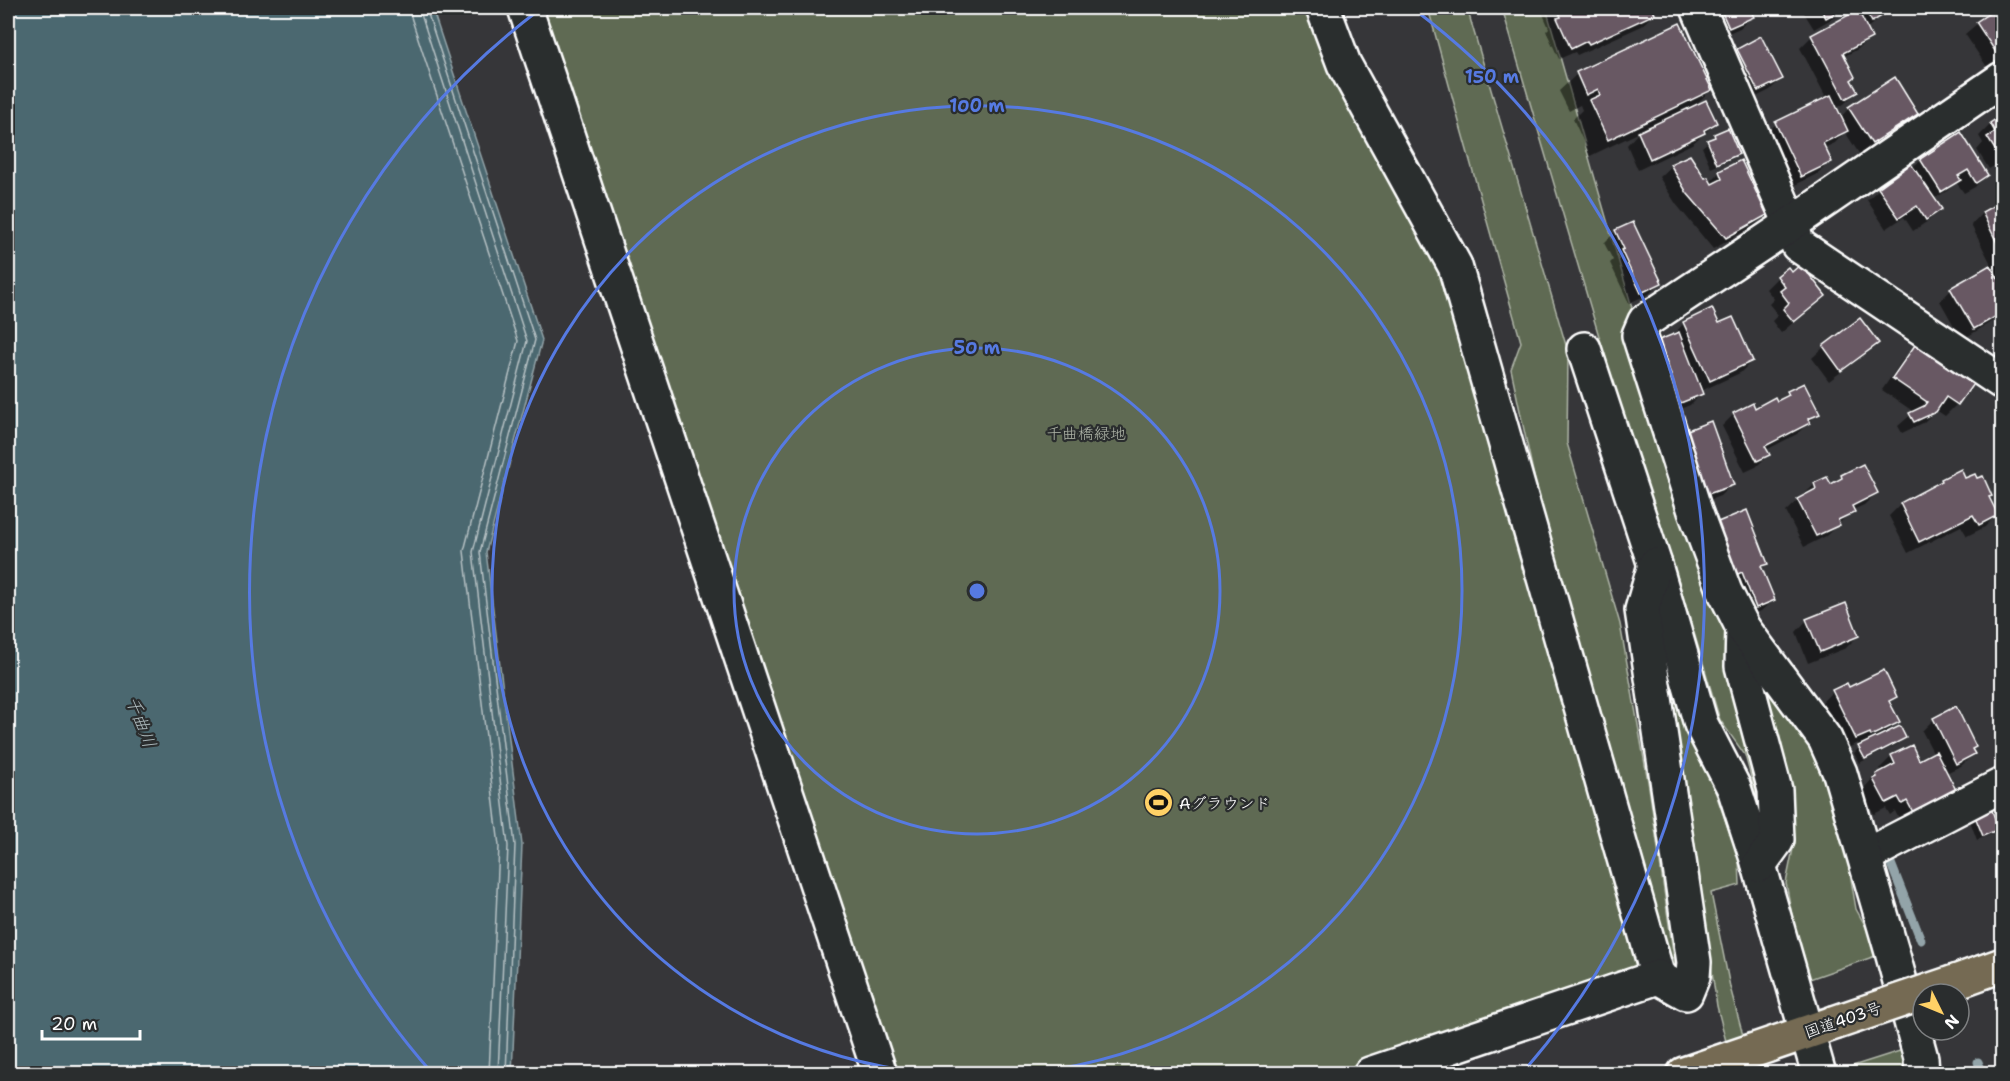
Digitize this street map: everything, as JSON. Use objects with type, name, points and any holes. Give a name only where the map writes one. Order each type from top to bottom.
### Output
[{"type":"highway","name":"国道403号","points":[[1684,1074],[2002,964]]},
{"type":"street","points":[[525,8],[880,1074]]},
{"type":"street","points":[[1323,8],[1344,64],[1455,266],[1658,977],[1686,993],[1693,976],[1694,962],[1642,610],[1655,565]]},
{"type":"street","points":[[1698,8],[1798,245],[2002,382]]},
{"type":"street","points":[[1922,1074],[1921,1058],[1840,773],[1825,739],[1743,628],[1725,592],[1639,335],[1645,321],[2002,79]]},
{"type":"street","points":[[1584,349],[1655,565],[1701,724],[1734,788],[1759,865],[1809,1032],[1819,1074]]},
{"type":"street","points":[[1743,628],[1742,666],[1775,790],[1777,840],[1759,865]]},
{"type":"street","points":[[1865,856],[2002,785]]},
{"type":"street","points":[[1370,1074],[1658,977]]},
{"type":"green space","name":"千曲橋緑地","points":[[540,8],[1312,8],[1442,273],[1641,974],[1342,1073],[890,1073]]},
{"type":"green space","points":[[1428,8],[1467,8],[1568,352],[1567,443],[1620,624],[1649,787],[1676,973],[1669,979],[1554,570],[1511,369],[1521,342]]},
{"type":"green space","points":[[1502,8],[1546,8],[1726,635],[1771,801],[1763,821],[1745,755],[1720,720],[1675,569],[1606,360]]},
{"type":"green space","points":[[1657,627],[1739,859],[1740,885],[1711,893],[1730,987],[1753,1073],[1734,1073],[1717,1006],[1693,842]]},
{"type":"green space","points":[[1758,660],[1823,762],[1842,825],[1856,909],[1881,954],[1804,981],[1786,883],[1795,839]]},
{"type":"green space","points":[[1906,1049],[1909,1073],[1834,1072]]},
{"type":"water","name":"千曲川","points":[[8,8],[432,8],[542,340],[486,552],[522,845],[512,1073],[8,1073]]},
{"type":"building","points":[[1557,8],[1652,8],[1655,14],[1589,44],[1587,41],[1571,49],[1557,18],[1561,17]]},
{"type":"building","points":[[1720,8],[1749,8],[1754,17],[1729,28]]},
{"type":"building","points":[[1820,8],[1844,8],[1826,18]]},
{"type":"building","points":[[1864,8],[1888,8],[1883,10],[1885,14],[1872,22]]},
{"type":"building","points":[[1997,8],[2002,8],[2002,55],[1999,57],[1976,22]]},
{"type":"building","points":[[1858,10],[1872,38],[1843,53],[1855,77],[1851,80],[1858,92],[1845,99],[1811,35]]},
{"type":"building","points":[[1680,23],[1712,90],[1608,140],[1589,100],[1600,95],[1598,89],[1586,95],[1576,72]]},
{"type":"building","points":[[1761,36],[1783,79],[1758,91],[1737,49]]},
{"type":"building","points":[[1895,77],[1918,114],[1872,144],[1848,107]]},
{"type":"building","points":[[1831,95],[1848,131],[1823,143],[1832,162],[1801,177],[1775,122]]},
{"type":"building","points":[[1706,100],[1717,123],[1704,130],[1705,133],[1650,159],[1638,132]]},
{"type":"building","points":[[2002,115],[2001,159],[1987,137],[1995,132],[1990,123]]},
{"type":"building","points":[[1728,128],[1739,154],[1717,164],[1707,140]]},
{"type":"building","points":[[1961,132],[1988,175],[1976,183],[1968,170],[1958,176],[1961,180],[1941,192],[1920,159]]},
{"type":"building","points":[[1690,155],[1705,178],[1708,177],[1712,184],[1722,179],[1719,171],[1741,160],[1767,215],[1726,238],[1687,193],[1670,164]]},
{"type":"building","points":[[1911,164],[1942,209],[1926,220],[1917,206],[1899,218],[1878,188]]},
{"type":"building","points":[[2002,201],[2002,253],[1982,212]]},
{"type":"building","points":[[1633,222],[1662,283],[1641,293],[1621,250],[1624,249],[1615,230]]},
{"type":"building","points":[[1801,264],[1826,296],[1794,322],[1783,309],[1789,303],[1780,291],[1785,287],[1777,276],[1788,267],[1792,272]]},
{"type":"building","points":[[1990,265],[2002,282],[2002,313],[1974,329],[1950,288]]},
{"type":"building","points":[[1712,308],[1719,323],[1733,317],[1753,361],[1710,381],[1683,322]]},
{"type":"building","points":[[1860,318],[1879,343],[1841,371],[1823,346]]},
{"type":"building","points":[[1679,332],[1703,394],[1678,404],[1654,342]]},
{"type":"building","points":[[1915,345],[1973,384],[1958,405],[1946,397],[1936,412],[1914,422],[1909,413],[1924,406],[1927,402],[1892,378]]},
{"type":"building","points":[[1804,383],[1820,414],[1808,419],[1810,423],[1765,446],[1770,455],[1757,461],[1733,413],[1753,403],[1755,408],[1775,397],[1777,401],[1789,395],[1787,391]]},
{"type":"building","points":[[1711,421],[1734,485],[1708,494],[1685,431]]},
{"type":"building","points":[[1863,464],[1878,493],[1852,506],[1855,512],[1838,520],[1840,525],[1816,536],[1797,499],[1816,489],[1814,483],[1827,477],[1831,484],[1842,478],[1841,475]]},
{"type":"building","points":[[1961,469],[1965,478],[1975,474],[1977,478],[1983,476],[1992,496],[1989,497],[1998,515],[1979,525],[1973,515],[1919,542],[1900,503]]},
{"type":"building","points":[[1747,510],[1768,564],[1761,566],[1775,600],[1756,608],[1742,572],[1734,576],[1713,524]]},
{"type":"building","points":[[1846,603],[1859,636],[1820,652],[1806,619]]},
{"type":"building","points":[[1884,670],[1897,697],[1889,701],[1900,722],[1871,736],[1870,733],[1856,739],[1832,690],[1847,683],[1849,687]]},
{"type":"building","points":[[1956,706],[1976,747],[1972,749],[1975,754],[1956,764],[1933,718]]},
{"type":"building","points":[[1900,726],[1906,738],[1865,759],[1858,746]]},
{"type":"building","points":[[1912,745],[1919,760],[1936,751],[1957,792],[1914,814],[1907,801],[1902,804],[1898,797],[1886,803],[1873,779],[1877,777],[1876,774],[1895,764],[1891,755]]},
{"type":"building","points":[[1991,808],[1999,829],[1983,836],[1974,814]]},
{"type":"waterway","points":[[1888,856],[1921,940]]},
{"type":"waterway","points":[[1978,1062],[1983,1074]]},
{"type":"place","name":"Aグラウンド","points":[[1158,803]]}]
